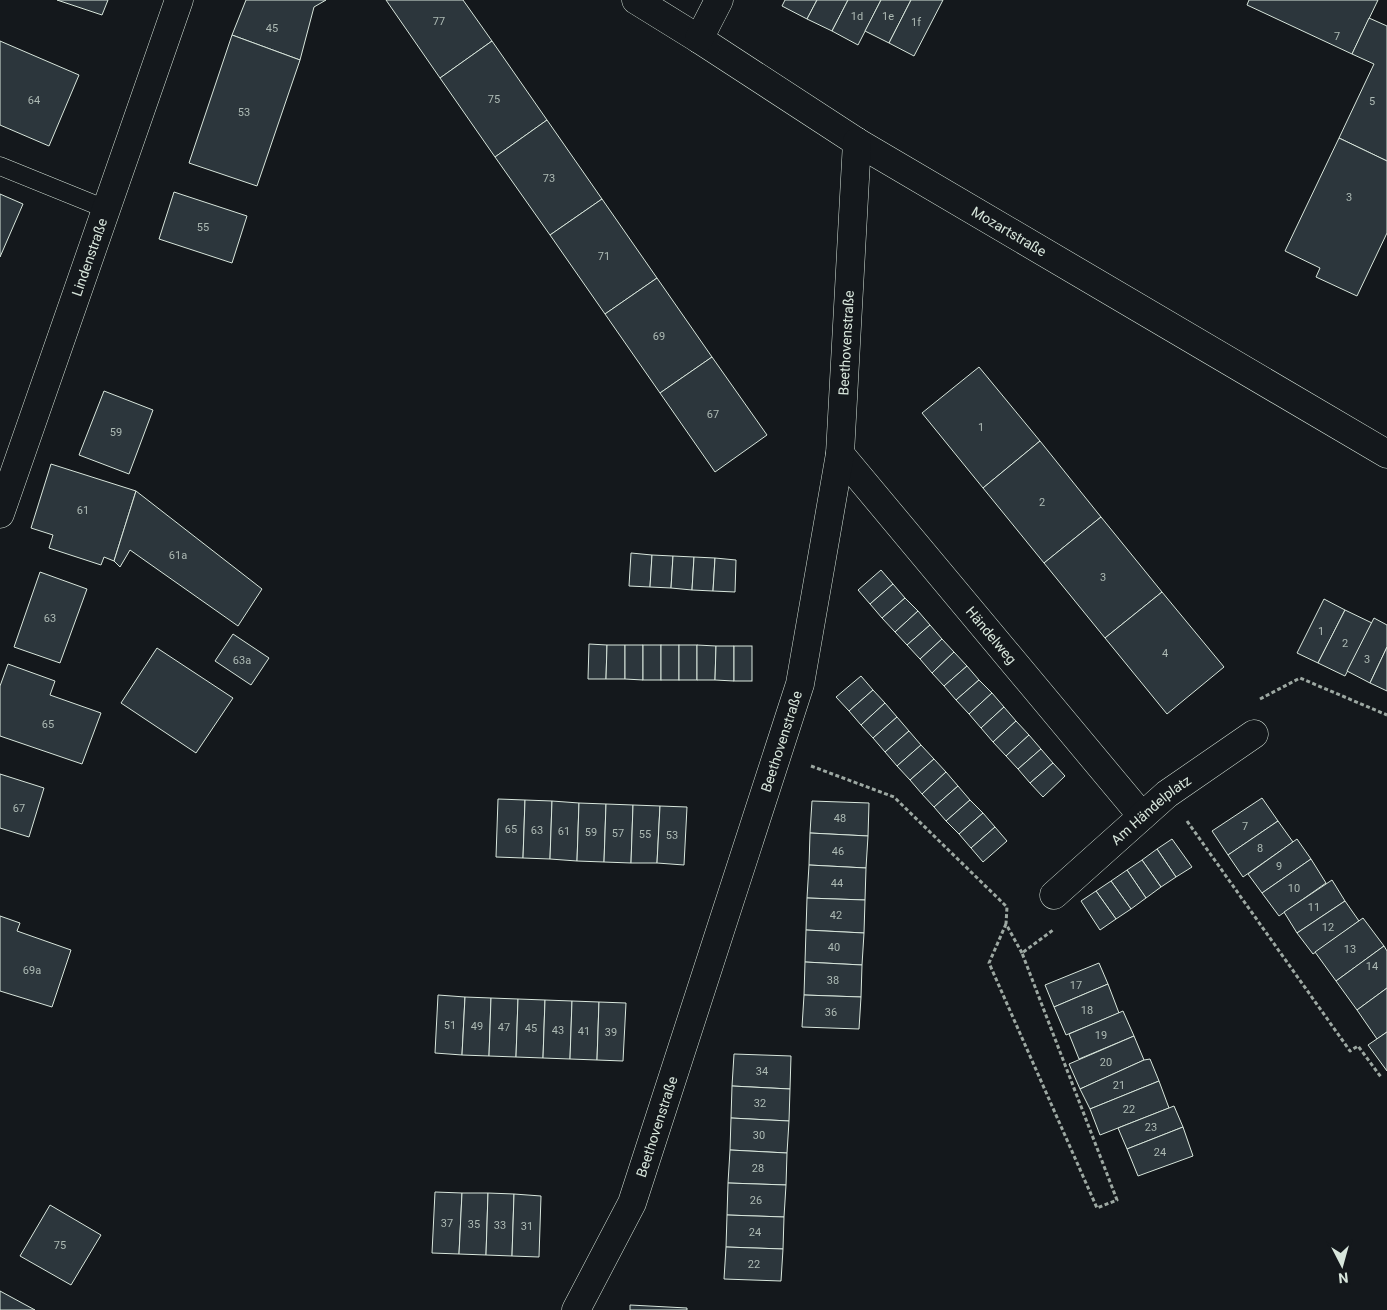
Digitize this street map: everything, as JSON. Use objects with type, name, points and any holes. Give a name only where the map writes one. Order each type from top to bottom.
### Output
[{"type":"street","name":"Lindenstraße","points":[[0,514],[179,0]]},
{"type":"street","name":"Mozartstraße","points":[[636,0],[857,142],[1387,454]]},
{"type":"street","points":[[699,39],[719,0]]},
{"type":"street","name":"Beethovenstraße","points":[[576,1310],[632,1203],[800,684],[840,454],[857,142]]},
{"type":"street","name":"Händelweg","points":[[840,454],[1142,816]]},
{"type":"street","name":"Am Händelplatz","points":[[1054,895],[1167,794],[1254,734]]},
{"type":"lane","points":[[0,166],[106,209]]},
{"type":"path","points":[[1254,734],[1242,710],[1300,678],[1387,714]]},
{"type":"path","points":[[777,754],[894,797],[1008,907],[1006,924],[989,963],[1097,1208],[1118,1200],[1022,953],[1006,924]]},
{"type":"path","points":[[1167,794],[1350,1051],[1358,1046],[1381,1077]]},
{"type":"path","points":[[1022,953],[1070,917],[1054,895]]},
{"type":"building","points":[[57,0],[108,0],[102,15]]},
{"type":"building","points":[[246,0],[326,0],[314,7],[300,60],[232,35]]},
{"type":"building","points":[[386,0],[463,0],[492,41],[440,78]]},
{"type":"building","points":[[785,0],[817,0],[807,19],[782,6]]},
{"type":"building","points":[[817,0],[848,0],[832,31],[807,19]]},
{"type":"building","points":[[848,0],[881,0],[858,45],[832,31]]},
{"type":"building","points":[[881,0],[911,0],[889,43],[865,31]]},
{"type":"building","points":[[911,0],[943,0],[914,56],[889,43]]},
{"type":"building","points":[[1249,0],[1378,0],[1352,54],[1247,5]]},
{"type":"building","points":[[1369,18],[1387,26],[1387,161],[1339,138],[1374,64],[1352,54]]},
{"type":"building","points":[[232,35],[300,60],[257,186],[189,163]]},
{"type":"building","points":[[0,41],[79,75],[49,146],[0,125]]},
{"type":"building","points":[[492,41],[547,120],[495,157],[440,78]]},
{"type":"building","points":[[547,120],[602,199],[550,235],[495,157]]},
{"type":"building","points":[[1339,138],[1387,161],[1387,233],[1357,296],[1316,277],[1320,268],[1285,251]]},
{"type":"building","points":[[174,192],[247,216],[232,263],[159,239]]},
{"type":"building","points":[[0,194],[23,204],[0,257]]},
{"type":"building","points":[[602,199],[657,278],[605,314],[550,235]]},
{"type":"building","points":[[657,278],[712,357],[660,393],[605,314]]},
{"type":"building","points":[[712,357],[767,435],[715,472],[660,393]]},
{"type":"building","points":[[979,367],[1040,441],[983,488],[922,413]]},
{"type":"building","points":[[104,391],[153,410],[129,474],[79,455]]},
{"type":"building","points":[[1040,441],[1101,517],[1044,563],[983,488]]},
{"type":"building","points":[[51,464],[136,491],[114,561],[104,557],[101,565],[49,548],[53,535],[31,528]]},
{"type":"building","points":[[136,491],[262,589],[238,626],[130,550],[120,567],[114,561]]},
{"type":"building","points":[[1101,517],[1162,592],[1105,638],[1044,563]]},
{"type":"building","points":[[631,553],[652,555],[650,587],[629,586]]},
{"type":"building","points":[[652,555],[673,556],[671,588],[650,587]]},
{"type":"building","points":[[673,556],[694,557],[692,590],[671,588]]},
{"type":"building","points":[[694,557],[715,558],[713,591],[692,590]]},
{"type":"building","points":[[715,558],[736,560],[735,592],[713,591]]},
{"type":"building","points":[[881,570],[893,584],[870,604],[858,590]]},
{"type":"building","points":[[40,572],[87,589],[60,663],[14,647]]},
{"type":"building","points":[[893,584],[905,598],[882,618],[870,604]]},
{"type":"building","points":[[1162,592],[1224,667],[1167,714],[1105,638]]},
{"type":"building","points":[[905,598],[918,611],[895,632],[882,618]]},
{"type":"building","points":[[1324,599],[1345,610],[1318,663],[1297,653]]},
{"type":"building","points":[[1345,610],[1372,623],[1345,676],[1318,663]]},
{"type":"building","points":[[918,611],[930,625],[907,645],[895,632]]},
{"type":"building","points":[[1374,618],[1387,625],[1387,647],[1370,683],[1347,671]]},
{"type":"building","points":[[930,625],[942,639],[920,659],[907,645]]},
{"type":"building","points":[[233,634],[269,658],[251,685],[215,661]]},
{"type":"building","points":[[942,639],[954,652],[932,673],[920,659]]},
{"type":"building","points":[[589,644],[607,645],[606,679],[588,679]]},
{"type":"building","points":[[607,645],[625,645],[625,679],[606,679]]},
{"type":"building","points":[[625,645],[643,645],[643,680],[625,679]]},
{"type":"building","points":[[643,645],[661,645],[661,680],[643,680]]},
{"type":"building","points":[[661,645],[679,645],[679,680],[661,680]]},
{"type":"building","points":[[679,645],[697,645],[697,680],[679,680]]},
{"type":"building","points":[[697,645],[716,646],[715,680],[697,680]]},
{"type":"building","points":[[716,646],[734,646],[734,681],[715,680]]},
{"type":"building","points":[[734,646],[752,646],[752,681],[734,681]]},
{"type":"building","points":[[1387,647],[1387,691],[1370,683]]},
{"type":"building","points":[[157,648],[233,698],[196,753],[121,703]]},
{"type":"building","points":[[954,652],[967,666],[944,686],[932,673]]},
{"type":"building","points":[[8,664],[55,681],[50,695],[101,713],[82,764],[0,736],[0,686]]},
{"type":"building","points":[[967,666],[979,680],[956,700],[944,686]]},
{"type":"building","points":[[861,676],[873,690],[849,711],[836,697]]},
{"type":"building","points":[[979,680],[992,693],[969,714],[956,700]]},
{"type":"building","points":[[873,690],[885,703],[861,725],[849,711]]},
{"type":"building","points":[[992,693],[1004,707],[981,728],[969,714]]},
{"type":"building","points":[[885,703],[897,717],[873,738],[861,725]]},
{"type":"building","points":[[1004,707],[1016,721],[993,742],[981,728]]},
{"type":"building","points":[[897,717],[909,731],[885,752],[873,738]]},
{"type":"building","points":[[1016,721],[1029,735],[1006,756],[993,742]]},
{"type":"building","points":[[909,731],[921,745],[897,766],[885,752]]},
{"type":"building","points":[[1029,735],[1041,749],[1018,769],[1006,756]]},
{"type":"building","points":[[921,745],[934,759],[910,780],[897,766]]},
{"type":"building","points":[[1041,749],[1053,763],[1030,783],[1018,769]]},
{"type":"building","points":[[934,759],[946,772],[922,794],[910,780]]},
{"type":"building","points":[[1053,763],[1065,776],[1043,797],[1030,783]]},
{"type":"building","points":[[946,772],[958,786],[934,807],[922,794]]},
{"type":"building","points":[[0,774],[44,788],[29,837],[0,828]]},
{"type":"building","points":[[958,786],[970,800],[946,821],[934,807]]},
{"type":"building","points":[[1262,798],[1278,821],[1228,855],[1212,831]]},
{"type":"building","points":[[498,799],[525,800],[523,858],[496,857]]},
{"type":"building","points":[[525,800],[552,801],[550,859],[523,858]]},
{"type":"building","points":[[970,800],[983,813],[959,834],[946,821]]},
{"type":"building","points":[[552,801],[579,803],[577,861],[550,859]]},
{"type":"building","points":[[812,801],[869,803],[868,836],[810,833]]},
{"type":"building","points":[[579,803],[606,804],[604,862],[577,861]]},
{"type":"building","points":[[606,804],[633,805],[631,863],[604,862]]},
{"type":"building","points":[[633,805],[660,806],[657,863],[631,863]]},
{"type":"building","points":[[660,806],[687,807],[684,865],[657,863]]},
{"type":"building","points":[[983,813],[995,827],[971,848],[959,834]]},
{"type":"building","points":[[1278,821],[1293,842],[1243,877],[1228,855]]},
{"type":"building","points":[[995,827],[1007,841],[983,862],[971,848]]},
{"type":"building","points":[[810,833],[868,836],[866,868],[809,865]]},
{"type":"building","points":[[1172,839],[1192,867],[1176,877],[1157,849]]},
{"type":"building","points":[[1297,839],[1311,859],[1262,893],[1248,874]]},
{"type":"building","points":[[1157,849],[1176,877],[1161,887],[1142,860]]},
{"type":"building","points":[[1311,859],[1326,883],[1279,916],[1262,893]]},
{"type":"building","points":[[1142,860],[1161,887],[1146,898],[1127,870]]},
{"type":"building","points":[[809,865],[866,868],[865,900],[807,898]]},
{"type":"building","points":[[1127,870],[1146,898],[1131,909],[1111,881]]},
{"type":"building","points":[[1332,880],[1345,901],[1297,933],[1284,912]]},
{"type":"building","points":[[1111,881],[1131,909],[1116,919],[1096,891]]},
{"type":"building","points":[[1096,891],[1116,919],[1100,930],[1081,901]]},
{"type":"building","points":[[807,898],[865,900],[864,933],[806,930]]},
{"type":"building","points":[[1345,901],[1359,921],[1313,954],[1297,933]]},
{"type":"building","points":[[0,916],[20,923],[17,931],[71,950],[52,1007],[0,991]]},
{"type":"building","points":[[1363,918],[1384,946],[1336,981],[1315,952]]},
{"type":"building","points":[[806,930],[864,933],[862,965],[805,962]]},
{"type":"building","points":[[1384,946],[1387,951],[1387,988],[1357,1010],[1336,981]]},
{"type":"building","points":[[805,962],[862,965],[861,997],[804,995]]},
{"type":"building","points":[[1099,963],[1108,984],[1054,1007],[1045,985]]},
{"type":"building","points":[[1108,984],[1119,1013],[1066,1035],[1054,1007]]},
{"type":"building","points":[[1387,988],[1387,1032],[1377,1039],[1357,1010]]},
{"type":"building","points":[[438,995],[465,997],[462,1055],[435,1053]]},
{"type":"building","points":[[804,995],[861,997],[859,1029],[802,1027]]},
{"type":"building","points":[[465,997],[491,998],[489,1056],[462,1055]]},
{"type":"building","points":[[491,998],[518,999],[516,1057],[489,1056]]},
{"type":"building","points":[[518,999],[545,1000],[543,1058],[516,1057]]},
{"type":"building","points":[[545,1000],[572,1001],[570,1059],[543,1058]]},
{"type":"building","points":[[572,1001],[599,1002],[597,1060],[570,1059]]},
{"type":"building","points":[[599,1002],[626,1003],[623,1061],[597,1060]]},
{"type":"building","points":[[1123,1011],[1134,1036],[1079,1059],[1069,1034]]},
{"type":"building","points":[[1387,1032],[1387,1071],[1368,1045]]},
{"type":"building","points":[[1134,1036],[1144,1060],[1080,1089],[1069,1064]]},
{"type":"building","points":[[734,1054],[791,1056],[790,1089],[732,1086]]},
{"type":"building","points":[[1150,1059],[1159,1081],[1090,1109],[1080,1089]]},
{"type":"building","points":[[1159,1081],[1169,1108],[1100,1135],[1090,1109]]},
{"type":"building","points":[[732,1086],[790,1089],[789,1121],[731,1118]]},
{"type":"building","points":[[1174,1106],[1183,1127],[1127,1149],[1118,1128]]},
{"type":"building","points":[[731,1118],[789,1121],[787,1153],[730,1150]]},
{"type":"building","points":[[1183,1127],[1193,1156],[1138,1176],[1127,1149]]},
{"type":"building","points":[[730,1150],[787,1153],[786,1185],[728,1183]]},
{"type":"building","points":[[728,1183],[786,1185],[784,1217],[727,1215]]},
{"type":"building","points":[[435,1192],[462,1193],[459,1254],[432,1253]]},
{"type":"building","points":[[462,1193],[488,1193],[486,1255],[459,1254]]},
{"type":"building","points":[[488,1193],[514,1194],[512,1256],[486,1255]]},
{"type":"building","points":[[514,1194],[541,1196],[539,1257],[512,1256]]},
{"type":"building","points":[[50,1205],[101,1235],[71,1285],[20,1256]]},
{"type":"building","points":[[727,1215],[784,1217],[783,1249],[726,1247]]},
{"type":"building","points":[[726,1247],[783,1249],[781,1281],[724,1279]]},
{"type":"building","points":[[0,1291],[35,1310],[0,1310]]},
{"type":"building","points":[[630,1305],[687,1308],[687,1310],[630,1310]]}]
